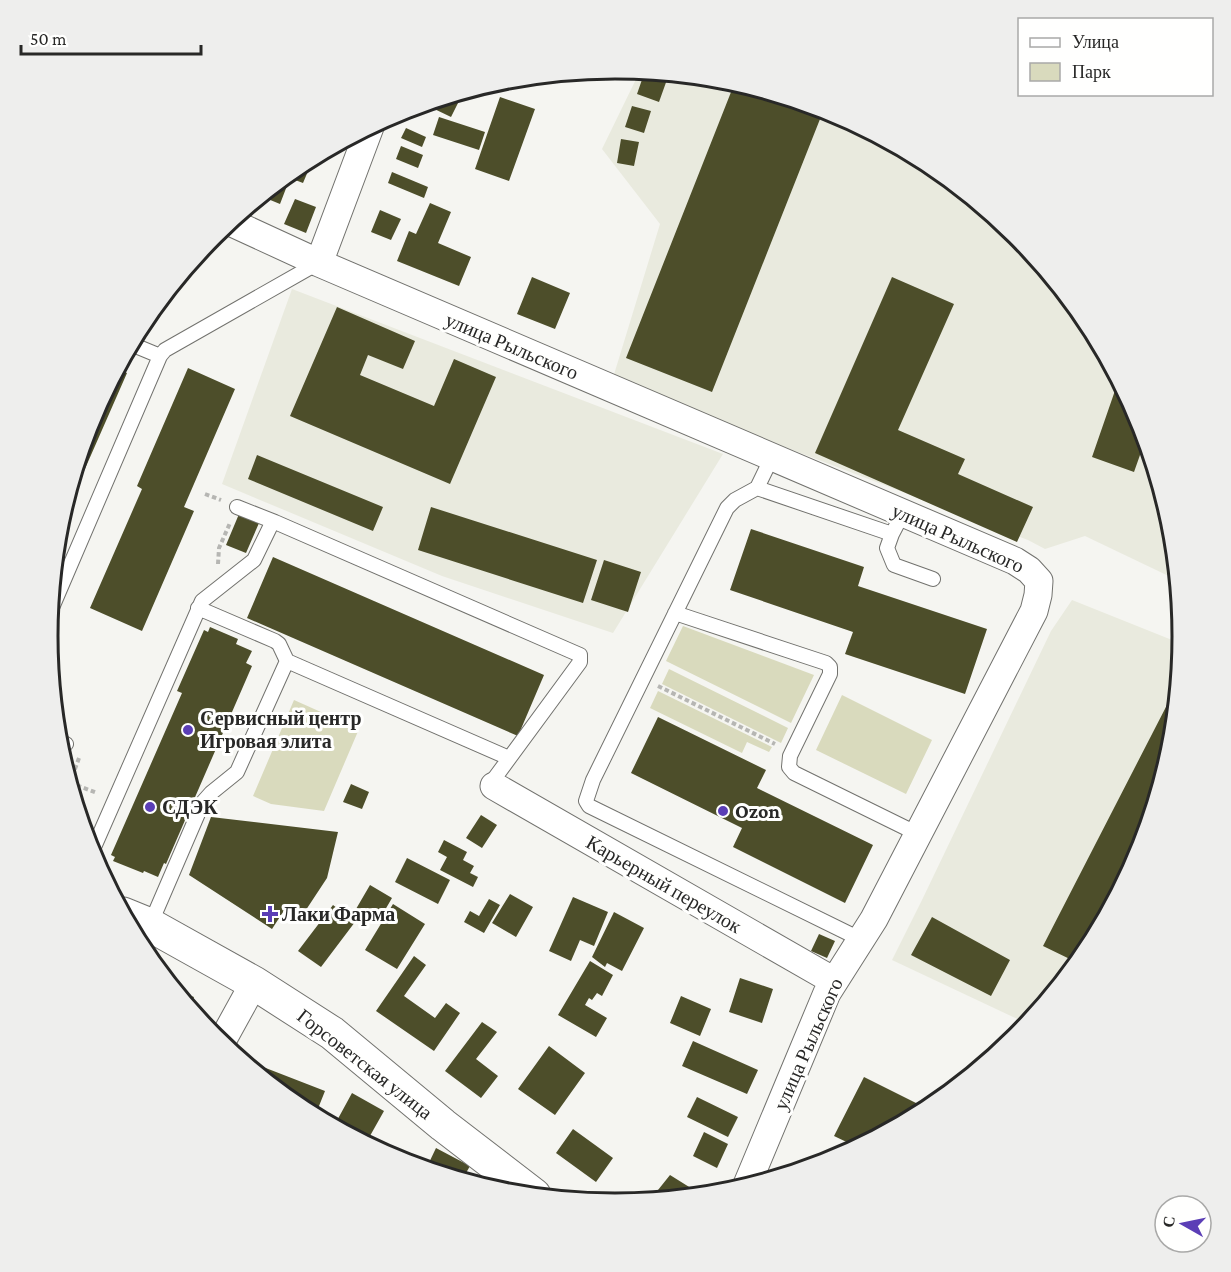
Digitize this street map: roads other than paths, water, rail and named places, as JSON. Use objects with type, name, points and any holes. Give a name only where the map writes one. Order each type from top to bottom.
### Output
[{"type":"street","points":[[319,263],[366,138]]},
{"type":"street","name":"улица Рыльского","points":[[239,226],[319,263],[772,457],[897,523],[1015,561],[1029,570],[1039,581],[1034,611],[862,940],[834,981],[751,1176]]},
{"type":"street","name":"Карьерный переулок","points":[[495,786],[834,981]]},
{"type":"street","name":"Горсоветская улица","points":[[137,919],[254,983],[332,1033],[519,1184]]},
{"type":"street","points":[[226,1034],[254,983]]},
{"type":"lane","points":[[61,586],[160,356],[171,345],[319,263]]},
{"type":"lane","points":[[139,347],[160,356]]},
{"type":"lane","points":[[772,457],[757,488],[735,500],[727,508],[587,793],[586,801],[589,806],[862,940]]},
{"type":"lane","points":[[757,488],[897,523],[887,548],[894,565],[933,579]]},
{"type":"lane","points":[[237,507],[580,655],[580,662],[494,779],[495,786]]},
{"type":"lane","points":[[98,840],[198,608],[202,601],[216,589],[254,560],[274,522]]},
{"type":"lane","points":[[198,608],[279,644],[286,661],[509,758]]},
{"type":"lane","points":[[675,613],[826,663],[830,667],[830,674],[792,752],[789,767],[794,773],[918,834]]},
{"type":"lane","points":[[137,919],[203,802],[241,766],[286,661]]},
{"type":"place","name":"Сервисный центр Игровая элита","points":[[188,730]]},
{"type":"place","name":"СДЭК","points":[[150,807]]},
{"type":"place","name":"Ozon","points":[[723,811]]},
{"type":"place","name":"Лаки Фарма","points":[[270,914]]}]
